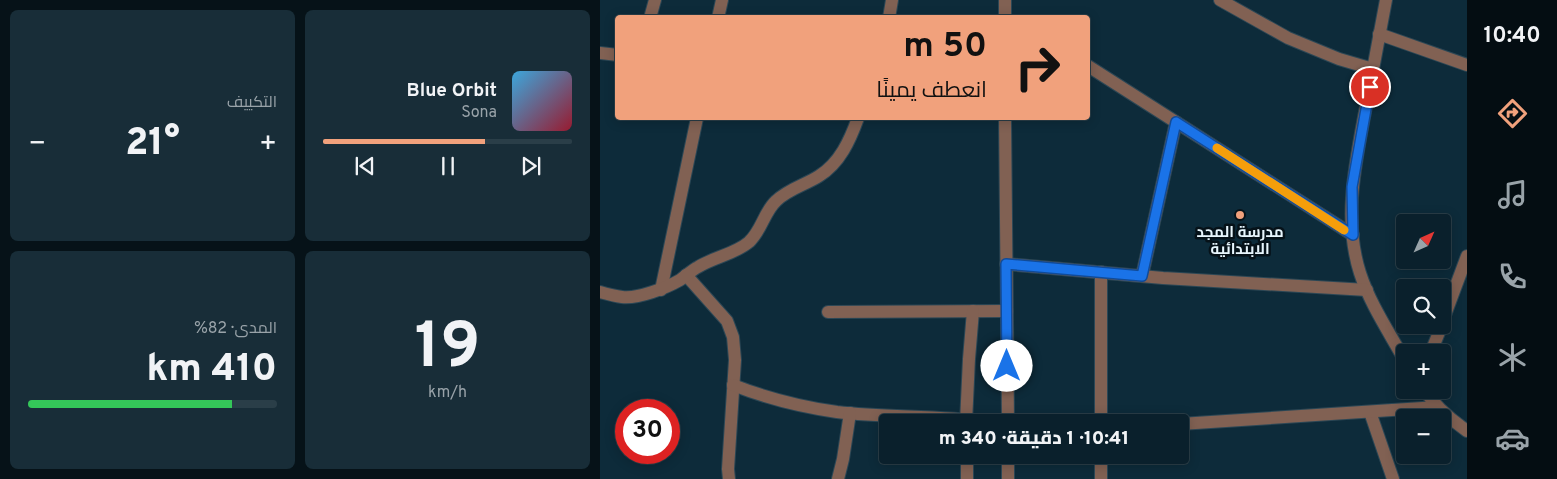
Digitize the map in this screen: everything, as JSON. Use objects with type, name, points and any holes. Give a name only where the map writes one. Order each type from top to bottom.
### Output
[{"type":"street","points":[[651,15],[655,0]]},
{"type":"street","points":[[719,15],[722,0]]},
{"type":"street","points":[[890,15],[892,0]]},
{"type":"street","points":[[1004,0],[1007,15]]},
{"type":"street","points":[[1220,0],[1288,38],[1339,60],[1373,69]]},
{"type":"street","points":[[1386,0],[1352,187],[1353,235],[1356,257],[1367,290],[1396,344]]},
{"type":"street","points":[[1379,34],[1467,65]]},
{"type":"street","points":[[600,53],[615,55]]},
{"type":"street","points":[[1090,67],[1353,235]]},
{"type":"street","points":[[661,290],[697,120]]},
{"type":"street","points":[[600,292],[624,298],[661,290],[698,266],[748,243],[758,232],[775,201],[820,176],[840,156],[851,138],[857,120]]},
{"type":"street","points":[[1005,120],[1008,414]]},
{"type":"street","points":[[1142,276],[1176,122]]},
{"type":"street","points":[[1451,306],[1463,282],[1467,256]]},
{"type":"street","points":[[1006,264],[1142,276],[1367,290]]},
{"type":"street","points":[[1100,272],[1101,414]]},
{"type":"street","points":[[686,275],[727,321],[733,337],[735,360],[728,469],[729,479]]},
{"type":"street","points":[[828,312],[1007,310]]},
{"type":"street","points":[[967,414],[974,311]]},
{"type":"street","points":[[733,385],[804,406],[837,412],[879,415]]},
{"type":"street","points":[[1431,399],[1438,408],[1467,431]]},
{"type":"street","points":[[1189,423],[1438,408]]},
{"type":"street","points":[[1370,412],[1393,479]]},
{"type":"street","points":[[838,479],[850,413]]},
{"type":"street","points":[[966,464],[967,479]]},
{"type":"street","points":[[1008,464],[1008,479]]},
{"type":"street","points":[[1101,464],[1101,479]]},
{"type":"slow traffic","points":[[1217,148],[1344,230]]},
{"type":"place","name":"مدرسة المجد الابتدائية","points":[[1240,215]]},
{"type":"route","points":[[1007,366],[1006,264],[1142,276],[1176,122],[1353,235],[1351,213],[1352,187],[1370,87]]}]
